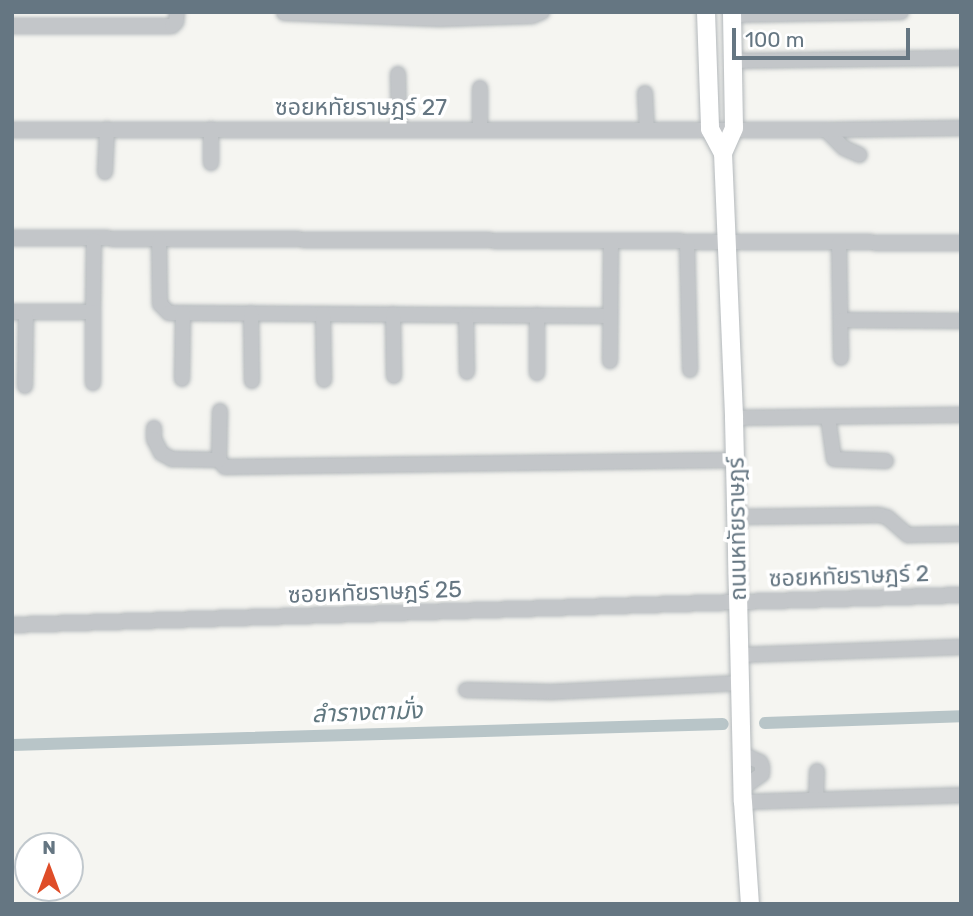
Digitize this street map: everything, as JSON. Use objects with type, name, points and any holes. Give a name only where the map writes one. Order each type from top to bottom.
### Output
[{"type":"main road","name":"ถนนหทัยราษฎร์","points":[[706,12],[710,129],[723,153],[734,418],[743,795],[750,904]]},
{"type":"main road","name":"ถนนหทัยราษฎร์","points":[[723,153],[734,128],[732,13]]},
{"type":"street","points":[[12,26],[57,19],[118,19],[172,26],[176,22],[177,12]]},
{"type":"street","points":[[284,13],[440,19],[532,16],[542,12]]},
{"type":"street","points":[[732,13],[901,12]]},
{"type":"street","points":[[733,61],[961,58]]},
{"type":"street","points":[[398,74],[399,130]]},
{"type":"street","points":[[480,88],[481,129]]},
{"type":"street","points":[[645,93],[647,130]]},
{"type":"street","name":"ซอยหทัยราษฎร์ 27","points":[[12,130],[961,128]]},
{"type":"street","points":[[105,172],[107,130]]},
{"type":"street","points":[[211,130],[211,163]]},
{"type":"street","points":[[826,130],[844,148],[860,155]]},
{"type":"street","points":[[12,239],[961,243]]},
{"type":"street","points":[[93,383],[94,240]]},
{"type":"street","points":[[159,240],[160,304],[165,311],[183,314],[610,316]]},
{"type":"street","points":[[610,361],[611,243]]},
{"type":"street","points":[[687,243],[690,370]]},
{"type":"street","points":[[839,243],[841,358]]},
{"type":"street","points":[[25,386],[19,312],[93,312]]},
{"type":"street","points":[[251,313],[252,381]]},
{"type":"street","points":[[182,379],[183,314]]},
{"type":"street","points":[[323,314],[324,380]]},
{"type":"street","points":[[393,314],[394,376]]},
{"type":"street","points":[[466,315],[467,372]]},
{"type":"street","points":[[537,315],[537,373]]},
{"type":"street","points":[[841,320],[961,321]]},
{"type":"street","points":[[220,411],[219,460],[225,467],[735,460]]},
{"type":"street","points":[[734,418],[961,415]]},
{"type":"street","points":[[828,417],[834,459],[886,461]]},
{"type":"street","points":[[154,428],[154,439],[161,453],[172,458],[219,460]]},
{"type":"street","points":[[735,517],[879,515],[887,517],[908,535],[961,534]]},
{"type":"street","name":"ซอยหทัยราษฎร์ 2","points":[[738,603],[961,595]]},
{"type":"street","name":"ซอยหทัยราษฎร์ 25","points":[[12,625],[738,603]]},
{"type":"street","points":[[740,655],[961,647]]},
{"type":"street","points":[[466,690],[551,692],[741,683]]},
{"type":"street","points":[[816,799],[817,771]]},
{"type":"street","points":[[743,795],[816,799],[961,794]]},
{"type":"waterway","name":"ลำรางตามั่ง","points":[[765,723],[961,716]]},
{"type":"waterway","name":"ลำรางตามั่ง","points":[[12,745],[723,724]]}]
